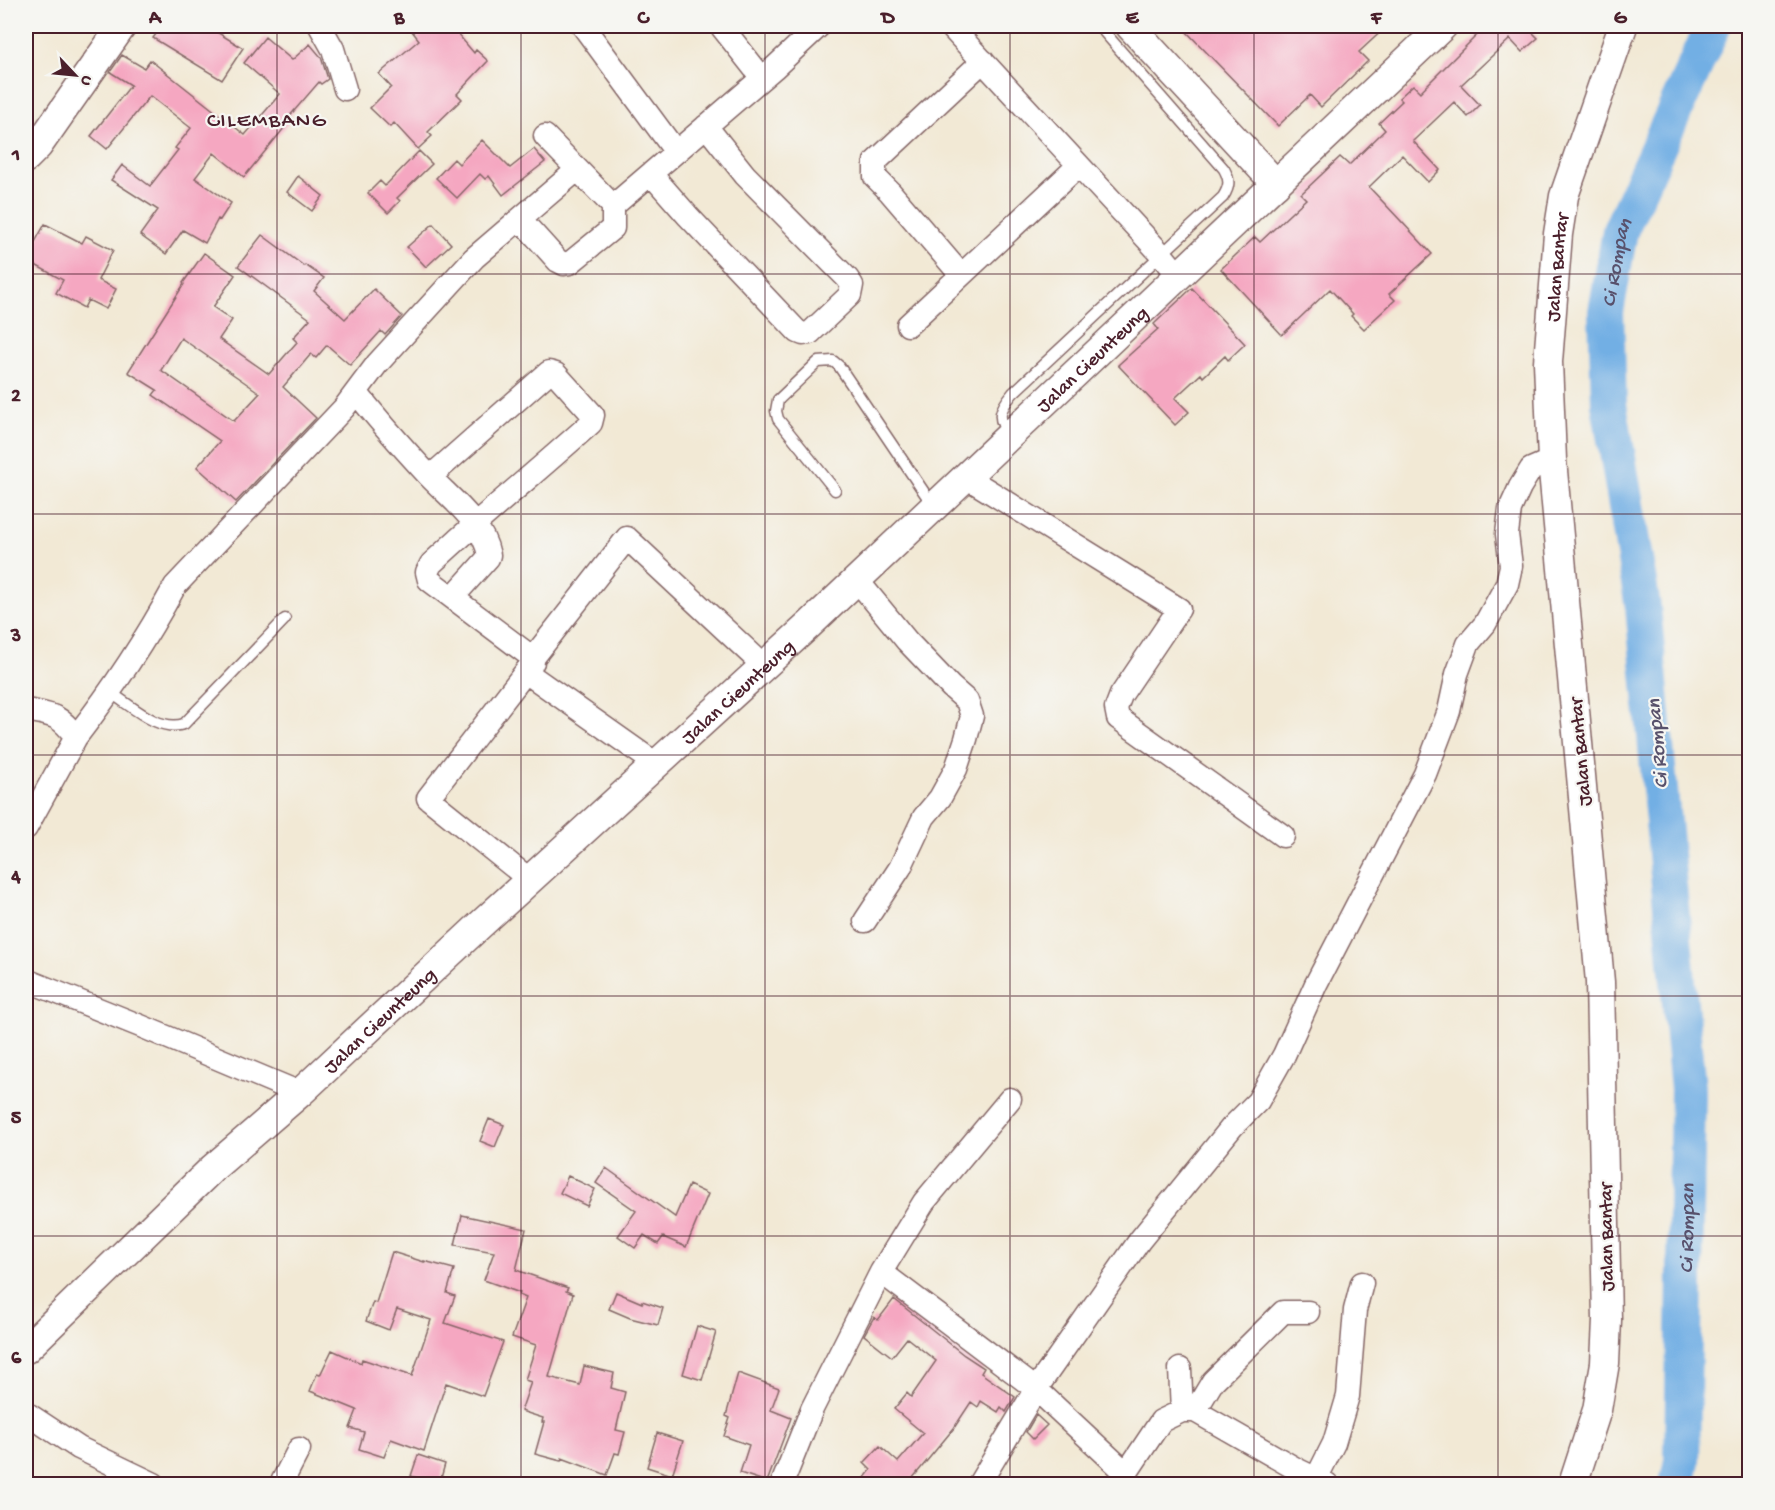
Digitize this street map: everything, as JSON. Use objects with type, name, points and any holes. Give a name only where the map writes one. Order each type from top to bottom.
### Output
[{"type":"street","points":[[26,158],[38,146],[122,26]]},
{"type":"street","points":[[320,26],[333,49],[345,89]]},
{"type":"street","points":[[583,26],[676,152]]},
{"type":"street","points":[[721,26],[762,78]]},
{"type":"street","points":[[613,206],[819,26]]},
{"type":"street","points":[[1130,26],[1276,184]]},
{"type":"street","name":"Jalan Cieunteung","points":[[26,1349],[213,1168],[300,1093],[857,580],[1441,26]]},
{"type":"street","name":"Jalan Bantar","points":[[1573,1485],[1597,1410],[1605,1363],[1607,1308],[1600,982],[1552,460],[1548,363],[1558,234],[1564,196],[1623,26]]},
{"type":"street","points":[[951,27],[1179,276]]},
{"type":"street","points":[[961,275],[890,192],[874,177],[875,162],[983,61]]},
{"type":"street","points":[[651,174],[798,332],[810,333],[850,295],[852,285],[745,175],[706,126]]},
{"type":"street","points":[[520,219],[558,261],[567,264],[611,231],[615,223],[613,206],[544,136]]},
{"type":"street","points":[[908,325],[1078,166]]},
{"type":"street","points":[[26,828],[76,737],[111,693],[157,621],[175,586],[344,408],[377,364],[474,258],[577,170]]},
{"type":"street","points":[[430,477],[549,372],[556,374],[593,415],[594,420],[541,469],[475,522],[431,564],[427,572],[429,580],[453,597],[530,664],[530,675],[656,764]]},
{"type":"street","points":[[356,392],[430,477],[475,522],[489,555],[453,597]]},
{"type":"street","points":[[979,1485],[1036,1389],[1140,1240],[1232,1127],[1258,1101],[1284,1055],[1316,984],[1425,774],[1449,711],[1457,674],[1468,644],[1485,624],[1507,584],[1511,566],[1508,534],[1510,509],[1531,469],[1552,460]]},
{"type":"street","points":[[966,477],[1179,609],[1121,695],[1116,708],[1118,718],[1283,836]]},
{"type":"street","points":[[530,880],[428,798],[627,538],[764,666]]},
{"type":"street","points":[[857,580],[907,641],[967,701],[972,716],[956,770],[940,798],[924,817],[900,868],[865,921]]},
{"type":"street","points":[[26,710],[57,717],[65,722],[76,737]]},
{"type":"street","points":[[26,980],[300,1093]]},
{"type":"street","points":[[782,1485],[812,1409],[881,1272],[924,1202],[1010,1100]]},
{"type":"street","points":[[881,1272],[1036,1389],[1122,1479],[1161,1421],[1188,1411],[1231,1362],[1283,1312],[1308,1312]]},
{"type":"street","points":[[1188,1411],[1321,1482],[1348,1396],[1355,1310],[1362,1283]]},
{"type":"street","points":[[1180,1370],[1188,1411]]},
{"type":"street","points":[[26,1413],[79,1448],[154,1485]]},
{"type":"street","points":[[281,1485],[299,1449]]},
{"type":"lane","points":[[1010,435],[1001,424],[1000,416],[1006,402],[1223,197],[1228,189],[1229,179],[1224,169],[1098,26]]},
{"type":"lane","points":[[835,490],[778,419],[776,411],[778,400],[818,362],[833,361],[839,366],[934,507]]},
{"type":"lane","points":[[111,693],[162,725],[174,727],[184,724],[285,619]]},
{"type":"building","points":[[162,26],[207,26],[243,48],[222,80],[153,38]]},
{"type":"building","points":[[408,26],[451,26],[474,53],[476,50],[488,61],[457,94],[462,99],[428,132],[432,136],[418,149],[394,123],[390,127],[370,108],[391,87],[379,74],[419,40]]},
{"type":"building","points":[[1181,26],[1387,26],[1359,52],[1368,61],[1321,107],[1310,95],[1278,126]]},
{"type":"building","points":[[1497,26],[1526,26],[1538,38],[1522,52],[1510,39],[1461,85],[1480,105],[1468,117],[1454,102],[1413,141],[1440,170],[1428,182],[1402,155],[1369,187],[1432,254],[1389,294],[1395,300],[1364,329],[1330,289],[1282,335],[1221,269],[1255,237],[1260,242],[1306,199],[1301,194],[1340,157],[1349,165],[1385,130],[1379,123],[1402,101],[1399,98],[1413,85],[1420,92],[1484,28],[1490,34]]},
{"type":"building","points":[[265,37],[292,60],[310,44],[321,57],[328,79],[321,84],[319,82],[287,119],[290,121],[244,177],[214,153],[195,178],[231,203],[220,220],[218,219],[205,243],[183,230],[166,254],[140,235],[158,210],[111,180],[122,165],[150,186],[178,150],[175,148],[191,128],[150,96],[107,149],[91,136],[131,85],[110,72],[122,55],[144,68],[150,60],[245,135],[280,94],[244,63]]},
{"type":"building","points":[[482,140],[510,168],[534,149],[545,162],[503,195],[489,176],[485,179],[480,174],[457,198],[436,178],[454,159],[459,164]]},
{"type":"building","points":[[419,151],[432,164],[397,198],[400,201],[388,213],[368,193],[380,181],[385,186]]},
{"type":"building","points":[[298,176],[323,196],[312,211],[287,192]]},
{"type":"building","points":[[45,224],[82,243],[86,236],[113,250],[98,280],[116,289],[106,309],[88,300],[84,308],[56,293],[63,280],[26,260],[26,237],[35,242]]},
{"type":"building","points":[[433,224],[451,244],[426,267],[407,247]]},
{"type":"building","points":[[262,235],[324,278],[314,291],[345,319],[374,289],[402,316],[385,335],[381,331],[350,365],[327,345],[316,358],[311,354],[283,387],[316,418],[236,502],[197,467],[220,441],[153,395],[157,390],[128,372],[204,253],[235,275],[213,307],[232,320],[219,339],[269,374],[297,342],[293,338],[310,319],[238,266]],"holes":[[[181,338],[260,393],[234,421],[161,370]]]},
{"type":"building","points":[[1192,288],[1245,344],[1228,360],[1225,356],[1203,377],[1201,374],[1175,398],[1189,412],[1175,425],[1118,365],[1158,329],[1154,324]]},
{"type":"building","points":[[489,1119],[504,1125],[495,1147],[480,1141]]},
{"type":"building","points":[[606,1168],[675,1217],[689,1185],[708,1194],[686,1247],[663,1237],[658,1244],[644,1235],[635,1248],[618,1236],[636,1211],[596,1183]]},
{"type":"building","points":[[568,1176],[595,1189],[587,1206],[560,1193]]},
{"type":"building","points":[[462,1215],[526,1229],[516,1270],[568,1288],[566,1291],[573,1294],[549,1377],[580,1385],[584,1366],[614,1373],[611,1388],[625,1392],[616,1430],[625,1432],[619,1454],[615,1453],[607,1475],[562,1458],[561,1461],[535,1454],[544,1422],[542,1422],[543,1418],[521,1411],[531,1382],[525,1380],[536,1345],[512,1337],[526,1298],[519,1295],[520,1293],[484,1280],[494,1252],[455,1245]]},
{"type":"building","points":[[392,1252],[454,1269],[447,1293],[455,1296],[445,1323],[503,1342],[483,1396],[446,1383],[424,1451],[391,1439],[384,1457],[359,1449],[364,1432],[350,1428],[357,1410],[310,1391],[317,1374],[320,1375],[332,1350],[361,1363],[362,1359],[412,1376],[431,1320],[397,1309],[389,1330],[366,1321],[373,1302],[376,1303]]},
{"type":"building","points":[[616,1292],[642,1303],[642,1301],[663,1308],[658,1325],[630,1318],[609,1309]]},
{"type":"building","points":[[894,1299],[964,1355],[984,1368],[981,1373],[1015,1397],[1006,1412],[1001,1407],[998,1412],[981,1401],[978,1407],[971,1402],[954,1428],[907,1485],[859,1485],[871,1470],[864,1463],[880,1446],[898,1462],[923,1433],[894,1409],[907,1393],[911,1397],[936,1361],[907,1338],[892,1357],[864,1335],[874,1317],[878,1320]]},
{"type":"building","points":[[697,1326],[716,1332],[702,1380],[683,1374]]},
{"type":"building","points":[[738,1373],[779,1388],[771,1410],[791,1418],[767,1482],[740,1473],[749,1445],[724,1436],[730,1418],[726,1416]]},
{"type":"building","points":[[1036,1415],[1047,1425],[1033,1439],[1026,1432]]},
{"type":"building","points":[[657,1433],[683,1441],[672,1475],[647,1467]]},
{"type":"building","points":[[418,1455],[445,1464],[439,1485],[411,1476]]},
{"type":"waterway","name":"Ci Rompan","points":[[1677,1484],[1682,1461],[1688,1089],[1643,607],[1609,404],[1606,312],[1620,231],[1713,26]]},
{"type":"district","name":"CILEMBANG","points":[[267,118]]}]
